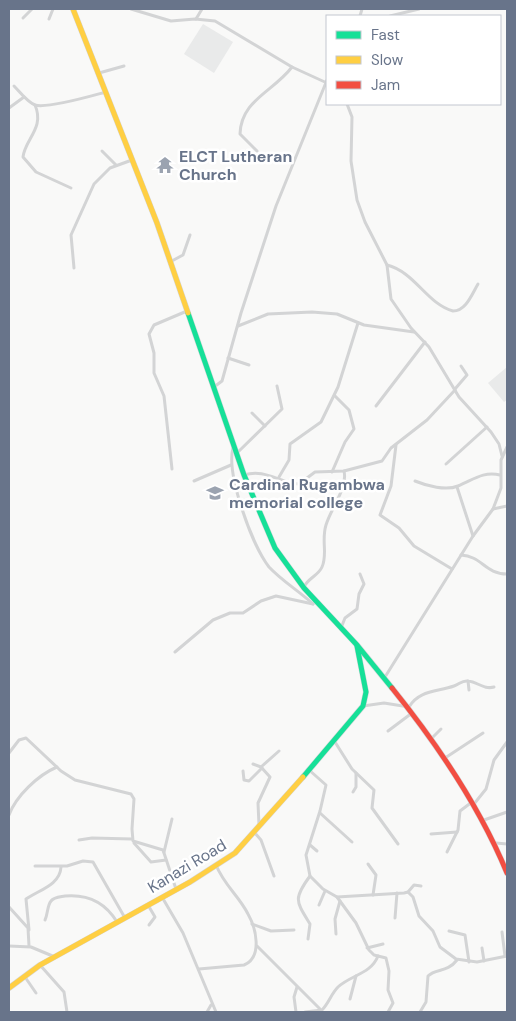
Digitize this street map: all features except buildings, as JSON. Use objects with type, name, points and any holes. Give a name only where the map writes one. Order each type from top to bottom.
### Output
[{"type":"main road","points":[[73,9],[170,262],[244,475],[275,548],[316,604],[357,645],[411,710],[445,758],[484,820],[507,873]]},
{"type":"main road","points":[[357,645],[366,692],[363,706]]},
{"type":"main road","name":"Kanazi Road","points":[[9,988],[40,965],[176,889],[234,853],[308,769],[335,742],[363,706]]},
{"type":"street","points":[[22,18],[28,15],[32,9]]},
{"type":"street","points":[[49,20],[54,9]]},
{"type":"street","points":[[131,9],[171,21],[195,19],[219,23],[292,67],[326,82]]},
{"type":"street","points":[[195,19],[202,9]]},
{"type":"street","points":[[394,15],[419,9]]},
{"type":"street","points":[[99,73],[124,66]]},
{"type":"street","points":[[257,151],[240,134],[244,112],[248,106],[279,83],[292,67]]},
{"type":"street","points":[[213,387],[222,381],[276,206],[326,84]]},
{"type":"street","points":[[14,86],[34,105],[38,119],[32,140],[23,157],[36,172],[71,188]]},
{"type":"street","points":[[34,105],[77,99],[106,92]]},
{"type":"street","points":[[9,108],[24,97]]},
{"type":"street","points":[[348,105],[352,117],[351,162],[357,200],[365,222],[387,265],[391,299],[415,332],[425,342],[455,389],[497,441],[502,456]]},
{"type":"street","points":[[102,151],[116,165]]},
{"type":"street","points":[[74,268],[70,235],[94,184],[116,165],[132,160]]},
{"type":"street","points":[[170,262],[183,255],[185,244],[190,235]]},
{"type":"street","points":[[387,265],[402,271],[432,297],[453,311],[460,309],[466,304],[478,284]]},
{"type":"street","points":[[172,468],[164,396],[154,372],[154,358],[149,334],[154,324],[187,311]]},
{"type":"street","points":[[238,326],[261,315],[301,312],[337,314],[358,323],[415,332]]},
{"type":"street","points":[[279,478],[289,460],[290,444],[320,423],[335,396],[358,323]]},
{"type":"street","points":[[376,406],[425,342]]},
{"type":"street","points":[[228,358],[249,365]]},
{"type":"street","points":[[244,475],[257,472],[298,484],[315,472],[344,471],[382,461],[396,444],[427,420],[467,375],[461,366]]},
{"type":"street","points":[[237,454],[282,409],[277,386]]},
{"type":"street","points":[[332,472],[345,442],[354,429],[349,410],[335,396]]},
{"type":"street","points":[[252,413],[265,426]]},
{"type":"street","points":[[446,464],[487,427]]},
{"type":"street","points":[[396,444],[391,486],[380,515],[399,528],[414,546],[452,569]]},
{"type":"street","points":[[234,445],[231,464],[244,515],[263,557],[278,575],[316,604]]},
{"type":"street","points":[[385,678],[473,536],[493,509],[500,488],[502,456],[507,447]]},
{"type":"street","points":[[194,481],[231,464]]},
{"type":"street","points":[[304,588],[310,578],[320,572],[324,564],[323,537],[333,505],[345,484],[344,471]]},
{"type":"street","points":[[415,481],[429,487],[456,487],[482,475],[500,475]]},
{"type":"street","points":[[456,487],[473,536]]},
{"type":"street","points":[[493,509],[507,506]]},
{"type":"street","points":[[461,555],[473,557],[490,571],[507,574]]},
{"type":"street","points":[[341,628],[345,618],[357,608],[359,594],[364,584],[360,574]]},
{"type":"street","points":[[175,652],[213,620],[230,613],[243,613],[261,601],[276,596],[316,604]]},
{"type":"street","points":[[467,681],[469,690]]},
{"type":"street","points":[[388,731],[411,710],[424,694],[467,681],[488,688],[494,688]]},
{"type":"street","points":[[363,706],[384,703],[411,710]]},
{"type":"street","points":[[431,740],[441,729]]},
{"type":"street","points":[[445,758],[484,732]]},
{"type":"street","points":[[9,753],[19,740],[25,738],[57,767],[76,780],[131,794],[134,799],[133,840],[151,862],[166,860]]},
{"type":"street","points":[[335,742],[356,773],[374,790],[372,808],[398,844]]},
{"type":"street","points":[[447,852],[457,832],[460,811],[473,803],[486,789],[494,760],[507,742]]},
{"type":"street","points":[[243,771],[244,780],[249,781],[279,751]]},
{"type":"street","points":[[253,764],[262,767],[270,777],[258,803],[259,825]]},
{"type":"street","points":[[9,815],[15,802],[35,781],[57,767]]},
{"type":"street","points":[[308,769],[326,784],[320,814],[306,855],[310,876],[325,891],[340,900],[356,923],[367,948],[378,956],[385,957],[389,971],[388,990],[393,1003],[388,1012]]},
{"type":"street","points":[[353,792],[356,787],[356,773]]},
{"type":"street","points":[[484,820],[507,812]]},
{"type":"street","points":[[320,814],[352,842]]},
{"type":"street","points":[[164,853],[172,819]]},
{"type":"street","points":[[253,832],[261,840],[274,876]]},
{"type":"street","points":[[431,834],[457,832]]},
{"type":"street","points":[[79,840],[92,838],[133,840],[159,848],[164,853],[176,889]]},
{"type":"street","points":[[495,843],[507,844]]},
{"type":"street","points":[[309,844],[317,851]]},
{"type":"street","points":[[35,866],[61,867],[83,861],[93,862],[125,918]]},
{"type":"street","points":[[368,864],[376,875],[373,895]]},
{"type":"street","points":[[199,969],[244,965],[253,959],[256,945],[248,914],[226,885],[216,865]]},
{"type":"street","points":[[29,946],[26,899],[57,879],[61,874],[61,867]]},
{"type":"street","points":[[308,939],[310,924],[300,912],[297,902],[299,893],[310,876]]},
{"type":"street","points":[[337,897],[397,894],[408,892],[414,885],[421,886]]},
{"type":"street","points":[[319,905],[325,891]]},
{"type":"street","points":[[408,892],[414,897],[419,916],[433,931],[440,947],[457,960],[469,962],[484,961],[506,956],[502,932]]},
{"type":"street","points":[[395,918],[397,894]]},
{"type":"street","points":[[45,920],[49,904],[52,900],[63,897],[86,896],[108,910],[117,922]]},
{"type":"street","points":[[162,896],[183,933],[216,1012]]},
{"type":"street","points":[[336,934],[335,919],[340,900]]},
{"type":"street","points":[[147,905],[155,917],[149,925]]},
{"type":"street","points":[[9,907],[29,930]]},
{"type":"street","points":[[252,924],[272,931],[294,930]]},
{"type":"street","points":[[449,931],[465,935],[469,962]]},
{"type":"street","points":[[367,948],[383,944]]},
{"type":"street","points":[[256,945],[321,1010]]},
{"type":"street","points":[[9,946],[29,946],[56,957]]},
{"type":"street","points":[[482,948],[484,961]]},
{"type":"street","points":[[305,1012],[321,1010],[335,991],[356,975],[367,971],[378,956]]},
{"type":"street","points":[[420,1012],[426,1002],[428,976],[447,969],[457,960]]},
{"type":"street","points":[[40,965],[64,992],[67,1012]]},
{"type":"street","points":[[350,999],[356,975]]},
{"type":"street","points":[[25,977],[36,993]]},
{"type":"street","points":[[296,1012],[294,997],[297,987]]},
{"type":"street","points":[[208,1012],[212,1005]]},
{"type":"shaded area","points":[[203,24],[233,42],[214,73],[184,54]]},
{"type":"shaded area","points":[[507,367],[507,400],[504,402],[488,383]]},
{"type":"traffic: fast","points":[[188,313],[244,475],[275,548],[304,588],[357,645],[392,688]]},
{"type":"traffic: fast","points":[[303,777],[363,706],[366,692],[357,646]]},
{"type":"traffic: slow","points":[[73,9],[157,223],[188,313]]},
{"type":"traffic: slow","points":[[9,988],[40,965],[190,882],[235,853],[303,777]]},
{"type":"traffic: jam","points":[[392,688],[456,776],[484,823],[507,873]]},
{"type":"place","name":"ELCT Lutheran Church","points":[[165,165]]},
{"type":"place","name":"Cardinal Rugambwa memorial college","points":[[215,493]]}]
